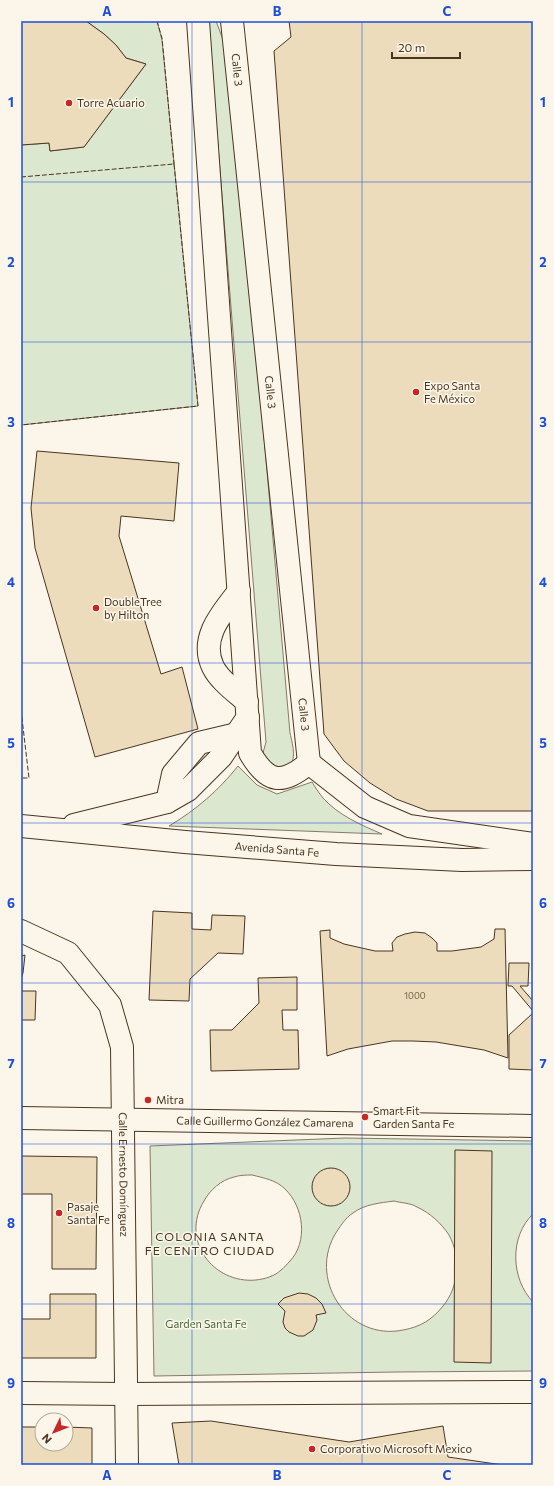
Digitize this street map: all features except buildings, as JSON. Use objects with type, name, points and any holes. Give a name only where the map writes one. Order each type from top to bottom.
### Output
[{"type":"street","points":[[198,21],[240,591],[244,718],[250,753],[258,766],[266,774],[276,778],[285,778],[299,771],[309,763],[364,807],[409,826],[533,844]]},
{"type":"street","name":"Calle 3","points":[[232,21],[309,763]]},
{"type":"street","points":[[240,591],[220,616],[210,633],[208,654],[213,668],[224,682],[244,718]]},
{"type":"street","points":[[57,830],[167,802],[188,790],[220,757],[244,718]]},
{"type":"street","name":"Avenida Santa Fe","points":[[21,826],[185,842],[336,854],[462,860],[533,859]]},
{"type":"street","name":"Calle Ernesto Domínguez","points":[[21,931],[68,954],[110,1005],[122,1047],[127,1465]]},
{"type":"street","name":"Calle Guillermo González Camarena","points":[[21,1118],[533,1126]]},
{"type":"street","points":[[21,1393],[125,1394],[533,1392]]},
{"type":"green space","points":[[86,21],[157,21],[162,40],[198,406],[21,425],[21,145],[49,143],[50,151],[84,147],[146,64],[126,58],[116,45]]},
{"type":"green space","points":[[208,21],[216,21],[231,61],[290,733],[294,754],[292,763],[285,772],[261,760],[266,742]]},
{"type":"green space","points":[[238,766],[257,785],[277,794],[312,782],[323,798],[336,810],[358,823],[382,834],[169,826],[206,799]]},
{"type":"green space","name":"Garden Santa Fe","points":[[345,1138],[533,1141],[533,1214],[525,1223],[520,1234],[516,1258],[520,1282],[533,1302],[533,1371],[154,1376],[150,1146]],"holes":[[[241,1175],[252,1175],[274,1181],[285,1189],[296,1205],[300,1215],[301,1225],[299,1244],[296,1253],[290,1261],[276,1274],[256,1280],[240,1279],[226,1275],[214,1267],[205,1257],[199,1244],[196,1230],[198,1216],[204,1201],[213,1189],[229,1178]],[[394,1201],[412,1205],[431,1215],[449,1235],[453,1244],[457,1262],[455,1281],[452,1290],[439,1311],[420,1325],[409,1329],[384,1331],[366,1327],[351,1317],[339,1305],[331,1289],[327,1272],[328,1254],[334,1236],[342,1223],[350,1215],[368,1206]]]},
{"type":"fence","points":[[157,21],[162,38],[174,164],[172,164]]},
{"type":"fence","points":[[21,177],[174,164],[198,406],[21,425]]},
{"type":"fence","points":[[21,710],[29,778],[21,778]]},
{"type":"place","name":"Torre Acuario","points":[[69,103]]},
{"type":"place","name":"Expo Santa Fe México","points":[[416,392]]},
{"type":"place","name":"DoubleTree by Hilton","points":[[96,608]]},
{"type":"place","name":"Mitra","points":[[148,1100]]},
{"type":"place","name":"Smart Fit Garden Santa Fe","points":[[365,1117]]},
{"type":"place","name":"Pasaje Santa Fe","points":[[59,1213]]},
{"type":"place","name":"Corporativo Microsoft Mexico","points":[[312,1449]]},
{"type":"district","name":"COLONIA SANTA FE CENTRO CIUDAD","points":[[210,1244]]}]
